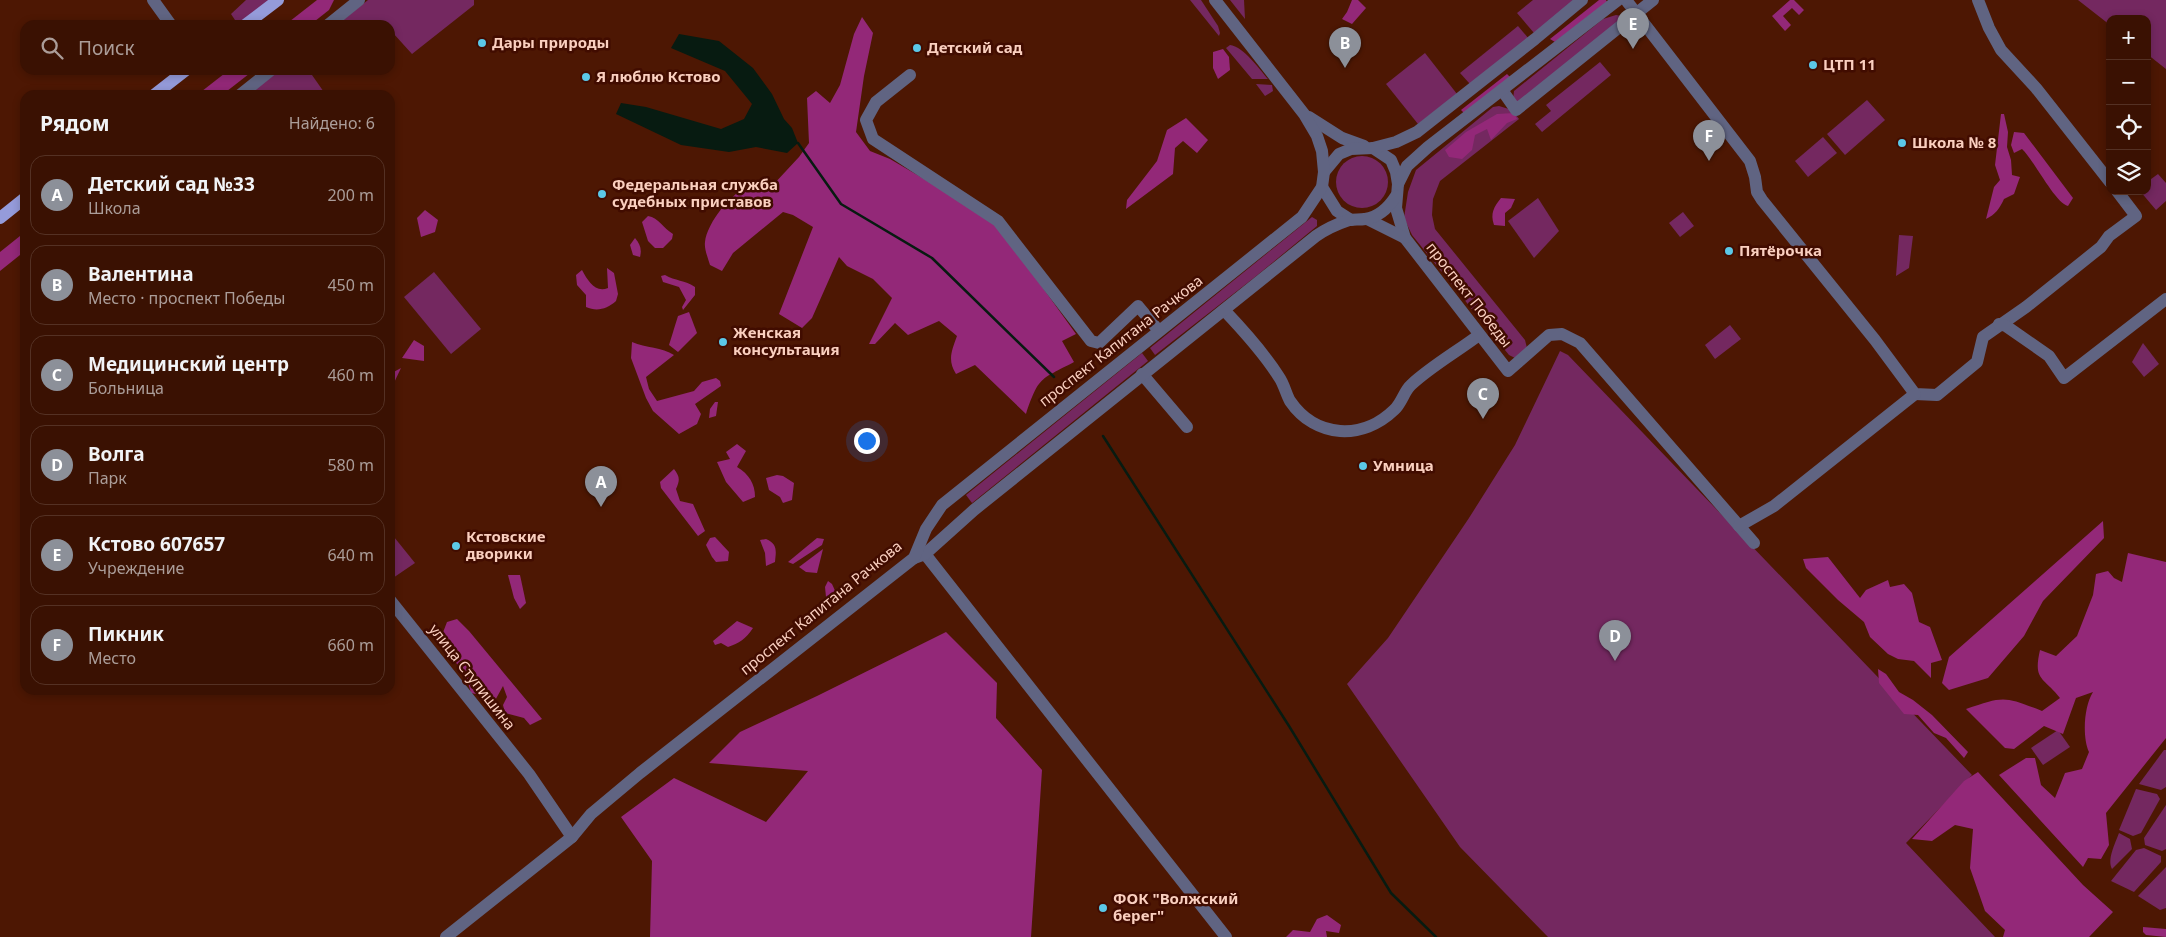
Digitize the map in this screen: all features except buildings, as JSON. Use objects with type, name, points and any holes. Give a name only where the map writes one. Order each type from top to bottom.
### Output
[{"type":"main road","points":[[252,20],[278,0]]},
{"type":"main road","points":[[160,90],[180,75]]},
{"type":"main road","points":[[0,218],[20,202]]},
{"type":"street","points":[[153,0],[167,20]]},
{"type":"street","points":[[334,20],[359,0]]},
{"type":"street","points":[[1215,0],[1304,114],[1317,136],[1322,151],[1324,172],[1322,187],[1337,211],[1351,220]]},
{"type":"street","points":[[1324,172],[1339,154],[1352,149],[1396,142],[1417,132],[1582,0]]},
{"type":"street","points":[[1226,937],[919,556],[1142,374],[1316,236],[1338,224],[1351,220],[1367,219],[1389,207],[1407,166],[1428,147],[1618,0]]},
{"type":"street","points":[[1626,0],[1750,160],[1757,192],[1762,200],[1875,340],[1915,394]]},
{"type":"street","points":[[1502,90],[1516,110],[1653,0]]},
{"type":"street","points":[[1978,0],[1989,28],[2001,50],[2036,88],[2106,177]]},
{"type":"street","points":[[246,90],[265,75]]},
{"type":"street","points":[[910,75],[876,102],[866,120],[873,139],[998,221],[1091,341],[1099,344],[1138,306],[1159,331]]},
{"type":"street","points":[[1304,114],[1342,138],[1370,147],[1391,160],[1396,172],[1396,208],[1405,238]]},
{"type":"street","points":[[1417,132],[1428,147]]},
{"type":"street","name":"проспект Капитана Рачкова","points":[[446,937],[572,837],[591,814],[640,772],[919,556],[926,529],[942,505],[1302,217],[1322,187]]},
{"type":"street","points":[[1754,543],[1739,526],[1774,506],[1915,394],[1937,395],[1977,362],[1983,337],[2033,301],[2136,216],[2120,195]]},
{"type":"street","points":[[1367,219],[1405,238]]},
{"type":"street","name":"проспект Победы","points":[[1405,238],[1508,371],[1550,335],[1562,334],[1580,343],[1739,526]]},
{"type":"street","points":[[1999,324],[2006,326],[2050,356],[2064,378],[2166,299]]},
{"type":"street","points":[[1224,310],[1238,324],[1279,377],[1291,401],[1309,420],[1338,433],[1360,431],[1379,422],[1396,408],[1410,385],[1479,336]]},
{"type":"street","points":[[1142,374],[1187,427]]},
{"type":"street","points":[[942,505],[948,515],[960,523]]},
{"type":"street","name":"улица Ступишина","points":[[395,606],[529,774],[572,837]]},
{"type":"shaded area","points":[[246,0],[270,0],[242,20],[235,20],[231,14]]},
{"type":"shaded area","points":[[317,0],[334,0],[329,10],[316,20],[291,20]]},
{"type":"shaded area","points":[[368,0],[474,0],[474,5],[412,54],[395,35],[395,20],[343,20]]},
{"type":"shaded area","points":[[1190,0],[1201,0],[1218,26],[1219,36]]},
{"type":"shaded area","points":[[1230,0],[1244,0],[1245,19]]},
{"type":"shaded area","points":[[1352,0],[1358,0],[1366,8],[1352,24],[1342,19]]},
{"type":"shaded area","points":[[1533,0],[1576,0],[1534,33],[1517,13]]},
{"type":"shaded area","points":[[1599,0],[1606,0],[1607,2],[1555,42],[1550,39]]},
{"type":"shaded area","points":[[1790,0],[1794,0],[1804,10],[1799,15],[1792,8],[1783,16],[1791,25],[1785,31],[1772,16]]},
{"type":"shaded area","points":[[2078,0],[2166,0],[2166,69],[2151,57],[2151,15],[2106,15],[2106,22]]},
{"type":"shaded area","points":[[1616,15],[1627,17],[1518,105],[1513,100],[1514,91],[1603,19]]},
{"type":"shaded area","points":[[862,17],[873,33],[864,76],[856,132],[870,151],[890,159],[994,220],[1076,334],[1062,341],[1074,362],[1042,380],[1034,392],[1026,414],[975,365],[956,374],[951,360],[957,336],[939,321],[908,335],[895,323],[875,344],[869,344],[892,298],[873,279],[847,266],[839,257],[812,318],[802,328],[779,314],[813,227],[793,215],[783,212],[733,253],[722,271],[710,265],[705,242],[715,217],[728,201],[743,189],[753,185],[773,185],[799,157],[809,143],[807,98],[816,91],[830,103],[840,85],[854,34]]},
{"type":"shaded area","points":[[1518,26],[1529,39],[1470,84],[1460,73]]},
{"type":"shaded area","points":[[679,34],[719,41],[753,68],[772,94],[784,119],[792,128],[798,143],[787,153],[756,147],[729,152],[681,145],[616,114],[621,103],[646,107],[721,129],[744,119],[752,104],[725,71],[671,48]]},
{"type":"shaded area","points":[[1230,45],[1235,46],[1246,54],[1268,79],[1252,79],[1226,48]]},
{"type":"shaded area","points":[[1223,49],[1229,57],[1230,70],[1218,79],[1213,68],[1213,52]]},
{"type":"shaded area","points":[[1425,53],[1457,94],[1418,124],[1386,84]]},
{"type":"shaded area","points":[[1600,62],[1611,75],[1542,132],[1535,124],[1551,111],[1546,105]]},
{"type":"shaded area","points":[[1507,74],[1510,77],[1465,114],[1461,110]]},
{"type":"shaded area","points":[[223,75],[248,75],[228,90],[203,90]]},
{"type":"shaded area","points":[[274,75],[312,75],[322,90],[254,90]]},
{"type":"shaded area","points":[[1256,84],[1272,85],[1273,91],[1265,96]]},
{"type":"shaded area","points":[[1867,100],[1885,120],[1845,155],[1827,134]]},
{"type":"shaded area","points":[[1499,106],[1512,110],[1519,119],[1440,181],[1433,199],[1432,215],[1435,229],[1525,340],[1527,348],[1515,358],[1509,355],[1412,235],[1404,218],[1408,192],[1416,170],[1493,107]]},
{"type":"shaded area","points":[[1514,113],[1517,119],[1507,123],[1491,140],[1487,129],[1475,135],[1472,150],[1462,159],[1449,157],[1445,150],[1466,132],[1497,114]]},
{"type":"shaded area","points":[[2001,114],[2004,114],[2008,132],[2007,147],[2011,160],[2012,175],[2020,177],[2014,194],[2004,199],[1997,211],[1986,219],[1994,187],[2000,180],[1995,165]]},
{"type":"shaded area","points":[[1186,118],[1208,140],[1197,153],[1183,141],[1175,148],[1173,174],[1126,209],[1127,200],[1157,161],[1167,130]]},
{"type":"shaded area","points":[[2014,132],[2024,133],[2073,198],[2068,206],[2051,190],[2022,149],[2014,153],[2011,145]]},
{"type":"shaded area","points":[[1823,137],[1837,153],[1808,177],[1795,161]]},
{"type":"shaded area","points":[[1357,156],[1367,156],[1381,163],[1388,177],[1388,187],[1381,201],[1367,208],[1357,208],[1347,204],[1340,197],[1336,187],[1336,177],[1340,167],[1347,160]]},
{"type":"shaded area","points":[[2158,174],[2166,183],[2166,201],[2156,210],[2143,195],[2151,195],[2151,179]]},
{"type":"shaded area","points":[[1501,198],[1515,199],[1511,208],[1505,213],[1505,226],[1494,225],[1492,217],[1493,210]]},
{"type":"shaded area","points":[[1538,198],[1559,231],[1534,258],[1508,221]]},
{"type":"shaded area","points":[[425,210],[438,220],[435,232],[421,237],[417,218]]},
{"type":"shaded area","points":[[1683,212],[1694,226],[1680,237],[1669,223]]},
{"type":"shaded area","points":[[648,216],[655,219],[673,234],[672,239],[663,248],[655,248],[648,241],[642,222]]},
{"type":"shaded area","points":[[1312,217],[1317,220],[1317,226],[1155,355],[1150,348]]},
{"type":"shaded area","points":[[1899,235],[1913,236],[1909,268],[1896,276]]},
{"type":"shaded area","points":[[20,236],[20,255],[0,271],[0,252]]},
{"type":"shaded area","points":[[635,238],[640,247],[640,257],[633,255],[630,245]]},
{"type":"shaded area","points":[[607,268],[614,273],[618,294],[616,301],[602,309],[586,307],[586,295],[577,285],[576,275],[582,270],[592,285],[599,289],[608,288]]},
{"type":"shaded area","points":[[434,272],[481,329],[451,354],[404,297]]},
{"type":"shaded area","points":[[665,275],[695,287],[695,295],[683,310],[682,307],[686,300],[679,287],[663,282],[661,276]]},
{"type":"shaded area","points":[[689,312],[697,333],[678,352],[669,345],[678,316]]},
{"type":"shaded area","points":[[1730,325],[1741,339],[1715,359],[1705,345]]},
{"type":"shaded area","points":[[414,340],[424,346],[424,361],[402,358]]},
{"type":"shaded area","points":[[632,342],[664,350],[674,355],[646,377],[649,389],[657,401],[694,391],[702,382],[716,378],[720,381],[721,386],[695,404],[701,414],[697,424],[679,434],[653,411],[631,358]]},
{"type":"shaded area","points":[[2143,343],[2159,364],[2144,377],[2132,362]]},
{"type":"shaded area","points":[[1560,351],[1568,355],[1972,775],[1906,843],[1995,937],[1548,937],[1460,847],[1347,684],[1388,638],[1469,518],[1515,445]]},
{"type":"shaded area","points":[[1142,353],[1148,361],[972,503],[966,495]]},
{"type":"shaded area","points":[[401,368],[395,381],[395,371]]},
{"type":"shaded area","points":[[715,402],[718,402],[716,416],[709,418],[710,409]]},
{"type":"shaded area","points":[[737,444],[746,451],[737,467],[751,480],[755,492],[755,497],[743,502],[726,482],[717,462],[730,459],[726,452]]},
{"type":"shaded area","points":[[674,469],[679,479],[676,489],[680,501],[693,504],[705,531],[698,536],[661,488],[660,482]]},
{"type":"shaded area","points":[[777,475],[783,476],[794,483],[792,500],[783,503],[780,497],[769,490],[766,478]]},
{"type":"shaded area","points":[[2103,521],[2104,538],[2043,601],[2024,636],[1988,678],[1949,690],[1942,683],[1949,657]]},
{"type":"shaded area","points":[[715,537],[729,552],[728,561],[716,562],[712,557],[706,545],[710,538]]},
{"type":"shaded area","points":[[395,538],[415,563],[395,577]]},
{"type":"shaded area","points":[[817,538],[824,539],[822,545],[793,564],[788,562]]},
{"type":"shaded area","points":[[766,539],[773,543],[776,551],[775,562],[766,566],[765,553],[760,540]]},
{"type":"shaded area","points":[[823,549],[817,573],[806,572],[799,567]]},
{"type":"shaded area","points":[[2128,553],[2166,562],[2166,738],[2106,813],[2109,845],[2101,859],[2088,858],[2083,867],[1999,775],[2026,758],[2035,758],[2041,785],[2055,798],[2065,773],[2082,769],[2089,752],[2085,738],[2085,722],[2093,692],[2076,698],[2063,734],[2044,726],[2014,749],[2005,748],[1966,709],[1997,700],[2011,700],[2042,711],[2060,698],[2039,673],[2038,660],[2040,650],[2056,656],[2077,636],[2093,595],[2096,574],[2108,571],[2114,578],[2122,582]]},
{"type":"shaded area","points":[[1828,557],[1860,598],[1866,590],[1888,580],[1890,587],[1904,584],[1912,593],[1919,622],[1930,627],[1942,660],[1931,663],[1931,678],[1914,661],[1898,659],[1888,654],[1870,637],[1864,622],[1838,600],[1806,568],[1803,559]]},
{"type":"shaded area","points":[[508,575],[520,575],[526,603],[520,609],[514,598]]},
{"type":"shaded area","points":[[828,581],[832,584],[837,595],[834,599],[826,597],[825,587]]},
{"type":"shaded area","points":[[457,619],[542,719],[530,725],[524,718],[505,713],[503,705],[507,697],[503,686],[492,706],[486,696],[471,693],[466,676],[454,660],[442,635],[447,622]]},
{"type":"shaded area","points":[[737,621],[753,628],[745,638],[736,644],[728,647],[721,643],[715,645],[713,641]]},
{"type":"shaded area","points":[[946,632],[997,683],[996,718],[1042,770],[1031,937],[650,937],[652,861],[621,817],[674,778],[766,822],[808,771],[709,763],[740,732]]},
{"type":"shaded area","points":[[1878,669],[1886,674],[1899,692],[1932,715],[1968,752],[1964,758],[1946,738],[1934,733],[1918,715],[1904,714],[1879,683]]},
{"type":"shaded area","points":[[2058,730],[2070,747],[2043,765],[2031,748]]},
{"type":"shaded area","points":[[2164,750],[2166,750],[2166,787],[2161,790],[2139,784]]},
{"type":"shaded area","points":[[1978,772],[2083,885],[2113,912],[2089,937],[2003,937],[2005,930],[1985,911],[1970,868],[1973,829],[1955,825],[1932,841],[1912,839],[1964,781]]},
{"type":"shaded area","points":[[2136,789],[2157,794],[2160,799],[2141,833],[2133,836],[2119,830]]},
{"type":"shaded area","points":[[2166,805],[2166,849],[2162,851],[2145,845],[2144,838]]},
{"type":"shaded area","points":[[2119,833],[2130,839],[2132,849],[2112,869],[2110,861]]},
{"type":"shaded area","points":[[2144,848],[2161,856],[2161,862],[2134,892],[2111,881],[2136,850]]},
{"type":"shaded area","points":[[2166,867],[2166,908],[2160,910],[2138,896]]},
{"type":"shaded area","points":[[1327,915],[1341,925],[1339,933],[1326,931],[1327,937],[1286,937],[1293,930],[1310,932],[1317,919]]},
{"type":"shaded area","points":[[2143,927],[2166,929],[2166,937],[2146,935],[2143,932]]},
{"type":"waterway","points":[[798,143],[841,204],[932,258],[1054,377]]},
{"type":"waterway","points":[[1103,436],[1289,726],[1391,893],[1436,937]]},
{"type":"place","name":"Дары природы","points":[[482,43]]},
{"type":"place","name":"Детский сад","points":[[917,48]]},
{"type":"place","name":"Кстово 607657","points":[[1633,49]]},
{"type":"place","name":"ЦТП 11","points":[[1813,65]]},
{"type":"place","name":"Валентина","points":[[1345,68]]},
{"type":"place","name":"Я люблю Кстово","points":[[586,77]]},
{"type":"place","name":"Школа № 8","points":[[1902,143]]},
{"type":"place","name":"Пикник","points":[[1709,161]]},
{"type":"place","name":"Федеральная служба судебных приставов","points":[[602,194]]},
{"type":"place","name":"Пятёрочка","points":[[1729,251]]},
{"type":"place","name":"Женская консультация","points":[[723,342]]},
{"type":"place","name":"Медицинский центр","points":[[1483,419]]},
{"type":"place","name":"Умница","points":[[1363,466]]},
{"type":"place","name":"Детский сад №33","points":[[601,507]]},
{"type":"place","name":"Кстовские дворики","points":[[456,546]]},
{"type":"place","name":"Волга","points":[[1615,661]]},
{"type":"place","name":"ФОК \"Волжский берег\"","points":[[1103,908]]}]
